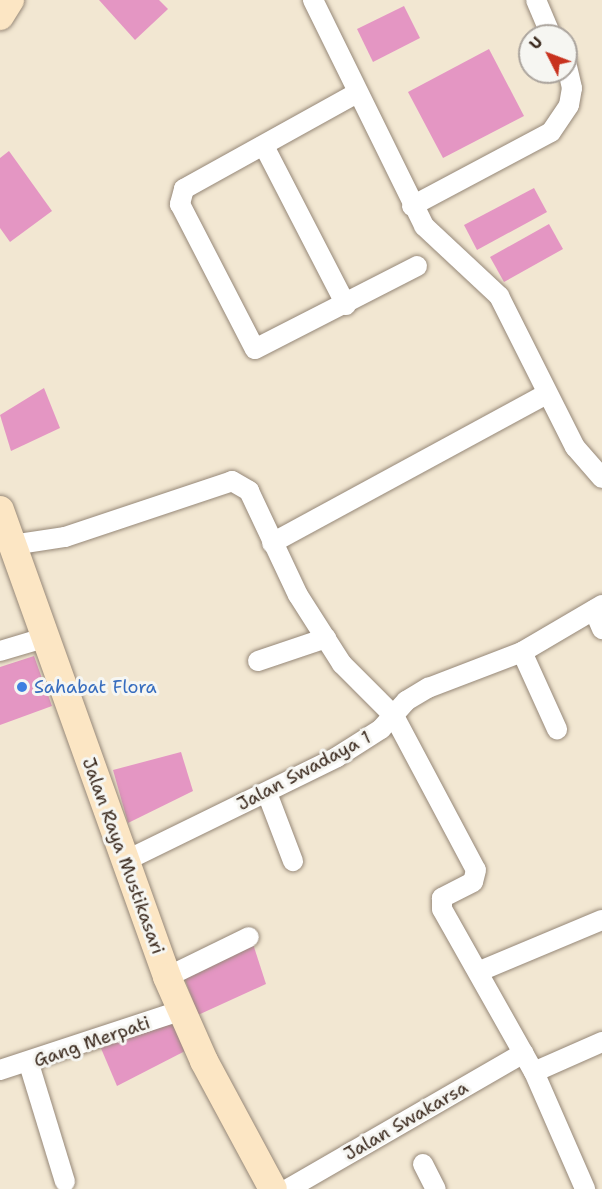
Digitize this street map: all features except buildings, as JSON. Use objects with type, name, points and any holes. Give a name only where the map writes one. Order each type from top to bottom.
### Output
[{"type":"main road","points":[[0,16],[10,0]]},
{"type":"main road","name":"Jalan Raya Mustikasari","points":[[0,510],[167,976],[273,1189]]},
{"type":"street","points":[[313,0],[412,206],[446,249],[499,296],[546,394],[575,447],[602,478]]},
{"type":"street","points":[[536,0],[546,24]]},
{"type":"street","points":[[412,206],[551,132],[569,105],[571,84]]},
{"type":"street","points":[[359,98],[264,146],[180,196],[249,344],[263,348],[417,266]]},
{"type":"street","points":[[264,146],[346,305]]},
{"type":"street","points":[[272,543],[546,394]]},
{"type":"street","points":[[12,545],[65,537],[232,481],[249,491],[272,543],[326,638],[342,664],[394,716],[476,870],[472,882],[441,903],[534,1072],[585,1189]]},
{"type":"street","points":[[598,608],[602,629]]},
{"type":"street","name":"Jalan Swadaya 1","points":[[124,861],[361,745],[428,688],[522,652],[598,608]]},
{"type":"street","points":[[0,651],[44,638]]},
{"type":"street","points":[[258,661],[326,638]]},
{"type":"street","points":[[522,652],[558,729]]},
{"type":"street","points":[[267,793],[292,861]]},
{"type":"street","points":[[480,971],[602,920]]},
{"type":"street","points":[[167,976],[249,938]]},
{"type":"street","name":"Gang Merpati","points":[[0,1070],[29,1064],[183,1010]]},
{"type":"street","points":[[534,1072],[602,1042]]},
{"type":"street","name":"Jalan Swakarsa","points":[[288,1189],[524,1053]]},
{"type":"street","points":[[29,1064],[64,1182]]},
{"type":"street","points":[[423,1164],[436,1189]]},
{"type":"place","name":"Sahabat Flora","points":[[22,687]]}]
